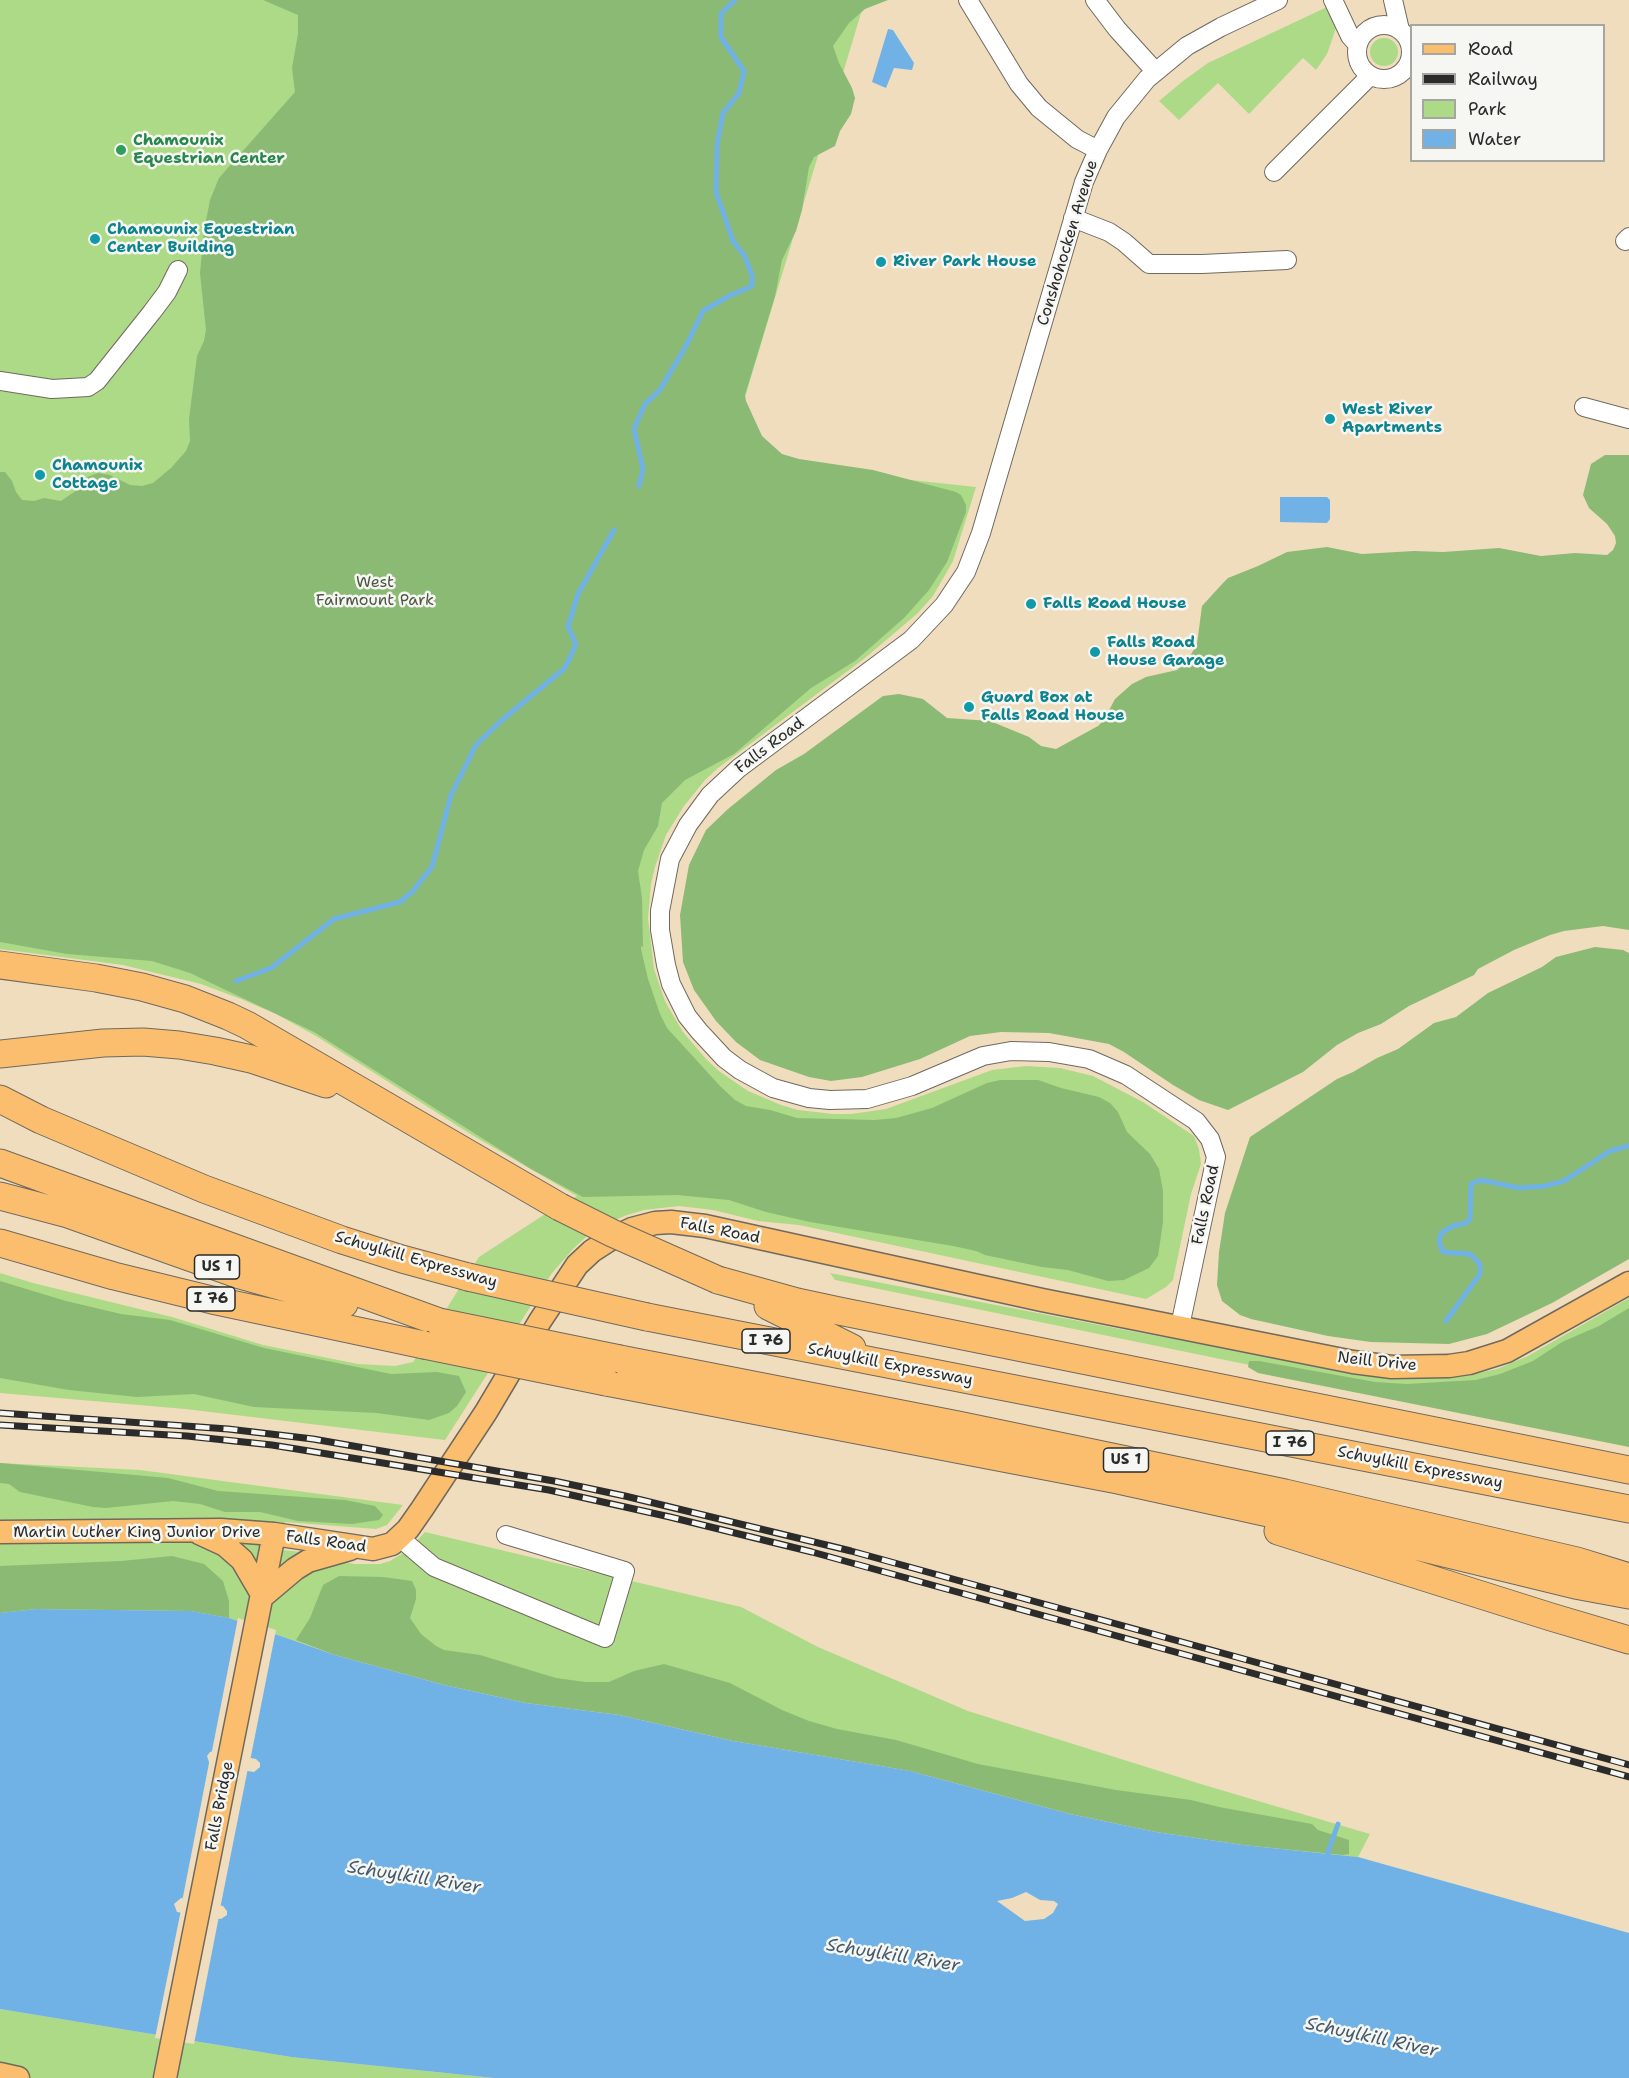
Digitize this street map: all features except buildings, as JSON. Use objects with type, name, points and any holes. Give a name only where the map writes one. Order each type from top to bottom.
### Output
[{"type":"highway","points":[[0,964],[142,987],[185,999],[247,1025],[560,1207],[717,1280],[886,1364]]},
{"type":"highway","points":[[0,1054],[103,1043],[143,1042],[179,1045],[215,1050],[251,1059],[376,1101]]},
{"type":"highway","name":"Schuylkill Expressway","points":[[0,1099],[51,1124],[204,1189],[342,1240],[468,1277],[647,1317],[1629,1509]]},
{"type":"highway","points":[[0,1162],[439,1322]]},
{"type":"highway","name":"US 1","points":[[0,1196],[68,1214],[240,1275],[284,1288],[360,1308],[439,1322],[613,1371],[958,1425],[1285,1493],[1577,1561],[1629,1577]]},
{"type":"highway","name":"I 76","points":[[0,1244],[114,1276],[201,1297],[424,1345],[613,1371],[1118,1480],[1367,1535],[1575,1585],[1629,1595]]},
{"type":"highway","points":[[717,1280],[839,1311],[1629,1470]]},
{"type":"highway","points":[[1118,1480],[1629,1640]]},
{"type":"main road","name":"Falls Road","points":[[274,1534],[360,1548],[382,1548],[400,1538],[422,1509],[486,1412],[567,1278],[592,1251],[609,1240],[632,1229],[655,1223],[671,1222],[705,1226],[1042,1299],[1180,1326]]},
{"type":"main road","name":"Neill Drive","points":[[1180,1326],[1373,1365],[1412,1368],[1449,1366],[1469,1363],[1507,1351],[1629,1283]]},
{"type":"main road","points":[[193,1530],[225,1545],[235,1553],[247,1567],[261,1601],[295,1569],[308,1561],[360,1548]]},
{"type":"main road","name":"Martin Luther King Junior Drive","points":[[0,1532],[221,1530],[274,1534]]},
{"type":"main road","name":"Falls Bridge","points":[[167,2069],[274,1534]]},
{"type":"main road","points":[[0,2074],[18,2078]]},
{"type":"street","points":[[968,0],[1019,84],[1039,108],[1077,139],[1098,150]]},
{"type":"street","points":[[1095,0],[1117,29],[1155,71]]},
{"type":"street","name":"Conshohocken Avenue","points":[[991,499],[1084,182],[1098,150],[1125,105],[1155,71],[1206,36],[1278,0]]},
{"type":"street","points":[[1333,0],[1350,36],[1357,44]]},
{"type":"street","points":[[1393,0],[1400,30],[1410,45]]},
{"type":"street","points":[[1400,30],[1386,25],[1368,29],[1357,44],[1358,62],[1370,76],[1387,80],[1403,72],[1408,65],[1410,54]]},
{"type":"street","points":[[1274,172],[1370,76]]},
{"type":"street","points":[[1073,218],[1110,232],[1149,264],[1287,260]]},
{"type":"street","points":[[0,381],[52,389],[88,387],[97,381],[152,312],[167,292],[178,270]]},
{"type":"street","points":[[1584,407],[1629,419]]},
{"type":"street","name":"Falls Road","points":[[991,499],[974,555],[966,572],[944,605],[895,653],[739,768],[710,795],[688,825],[670,859],[662,893],[660,930],[666,965],[671,984],[687,1016],[711,1046],[724,1058],[773,1088],[830,1101],[867,1099],[912,1086],[982,1056],[1011,1051],[1029,1051],[1089,1059],[1126,1075],[1196,1121],[1210,1139],[1216,1157],[1180,1326]]},
{"type":"street","points":[[400,1538],[434,1567],[605,1638],[625,1571],[507,1535]]},
{"type":"green space","name":"West Fairmount Park","points":[[0,0],[865,0],[726,460],[976,487],[953,561],[933,596],[918,613],[865,658],[718,768],[684,806],[666,835],[651,884],[648,918],[654,969],[665,1001],[674,1017],[683,1032],[706,1059],[748,1091],[798,1110],[851,1114],[886,1109],[992,1070],[1026,1066],[1060,1068],[1093,1076],[1143,1102],[1194,1136],[1201,1164],[1191,1194],[1173,1280],[1166,1287],[1146,1299],[799,1225],[758,1221],[713,1210],[679,1206],[644,1210],[607,1223],[574,1248],[552,1273],[445,1440],[185,1409],[0,1393],[0,1273],[172,1317],[263,1345],[358,1364],[395,1366],[413,1362],[479,1257],[577,1196],[472,1135],[316,1036],[276,1014],[241,999],[201,984],[123,965],[0,949]]},
{"type":"green space","name":"West Fairmount Park","points":[[263,0],[888,0],[865,9],[849,23],[833,46],[855,98],[851,114],[840,131],[835,146],[814,157],[809,167],[802,210],[796,231],[782,260],[775,296],[745,395],[762,436],[782,454],[799,459],[873,470],[956,492],[961,495],[966,505],[966,512],[947,562],[929,590],[904,618],[855,661],[811,688],[734,754],[685,780],[662,803],[658,826],[644,850],[638,871],[642,898],[643,947],[641,946],[641,949],[648,979],[667,1028],[720,1086],[735,1100],[746,1106],[797,1118],[875,1120],[896,1118],[932,1108],[987,1083],[1000,1080],[1038,1080],[1099,1097],[1110,1103],[1118,1112],[1127,1132],[1150,1154],[1159,1169],[1163,1191],[1163,1222],[1158,1256],[1149,1268],[1124,1280],[1108,1281],[1068,1270],[1042,1267],[953,1246],[810,1222],[766,1212],[729,1200],[677,1195],[583,1197],[531,1169],[314,1032],[190,973],[152,961],[67,954],[0,942],[0,472],[5,472],[22,500],[34,501],[44,498],[61,501],[80,488],[85,478],[98,473],[110,475],[130,485],[142,486],[153,483],[186,451],[190,441],[189,419],[197,356],[206,330],[200,273],[210,200],[219,178],[295,92],[292,68],[298,34],[298,15]]},
{"type":"green space","points":[[1327,7],[1336,28],[1327,54],[1316,70],[1303,58],[1249,114],[1218,83],[1179,120],[1159,101],[1208,63]]},
{"type":"green space","points":[[1384,38],[1394,42],[1398,52],[1394,62],[1384,66],[1374,62],[1370,52],[1374,42]]},
{"type":"green space","points":[[1605,455],[1629,455],[1629,930],[1603,926],[1564,931],[1514,950],[1478,969],[1474,975],[1409,1006],[1381,1024],[1358,1033],[1337,1045],[1303,1072],[1228,1110],[1199,1100],[1109,1044],[1049,1033],[1001,1032],[970,1036],[920,1059],[862,1077],[831,1081],[809,1077],[760,1060],[736,1042],[716,1021],[694,990],[683,962],[680,915],[689,865],[706,830],[776,770],[804,754],[883,696],[899,694],[923,699],[947,718],[990,721],[1029,737],[1041,746],[1056,749],[1098,726],[1104,720],[1115,699],[1132,684],[1146,677],[1177,670],[1189,658],[1197,644],[1202,606],[1228,578],[1287,552],[1327,547],[1362,554],[1499,548],[1541,556],[1575,553],[1607,555],[1616,543],[1615,536],[1607,524],[1589,508],[1583,495],[1591,464]]},
{"type":"green space","points":[[1595,947],[1623,950],[1629,953],[1629,1259],[1552,1303],[1487,1334],[1449,1344],[1371,1342],[1328,1336],[1251,1319],[1240,1315],[1222,1301],[1217,1285],[1225,1213],[1250,1137],[1337,1079],[1398,1049],[1434,1023],[1456,1017],[1488,993],[1542,967],[1556,957]]},
{"type":"green space","points":[[830,1273],[1141,1333],[1397,1379],[1458,1377],[1497,1369],[1528,1356],[1629,1298],[1629,1365],[1557,1428],[835,1280]]},
{"type":"green space","points":[[0,1281],[66,1301],[121,1314],[170,1320],[264,1348],[391,1374],[437,1372],[459,1376],[466,1392],[457,1406],[449,1413],[429,1420],[377,1413],[254,1407],[194,1394],[137,1397],[69,1390],[0,1378]]},
{"type":"green space","points":[[1629,1308],[1629,1447],[1258,1373],[1248,1367],[1249,1361],[1259,1361],[1375,1382],[1407,1384],[1476,1380],[1500,1374],[1533,1361],[1562,1342],[1599,1326]]},
{"type":"green space","points":[[0,1463],[140,1470],[403,1505],[387,1525],[376,1529],[285,1522],[282,1550],[312,1553],[336,1561],[355,1564],[380,1564],[408,1550],[425,1532],[741,1607],[818,1647],[968,1711],[1370,1834],[1358,1857],[1243,1845],[910,1771],[335,1655],[229,1618],[191,1611],[36,1609],[0,1613]]},
{"type":"green space","points":[[0,1463],[168,1478],[218,1491],[345,1500],[375,1506],[383,1515],[379,1520],[352,1524],[298,1521],[260,1512],[225,1512],[200,1504],[173,1501],[106,1508],[93,1507],[20,1492],[9,1484],[0,1483]]},
{"type":"green space","points":[[172,1556],[204,1564],[223,1581],[229,1601],[229,1618],[191,1611],[36,1609],[0,1613],[0,1566],[121,1561]]},
{"type":"green space","points":[[339,1576],[383,1577],[412,1581],[416,1590],[416,1599],[410,1618],[421,1634],[444,1650],[480,1655],[556,1678],[585,1682],[609,1682],[634,1671],[664,1664],[730,1683],[809,1721],[837,1729],[896,1740],[978,1764],[1116,1790],[1191,1800],[1312,1824],[1318,1830],[1349,1840],[1349,1854],[1243,1845],[1156,1832],[1070,1814],[910,1771],[733,1741],[619,1715],[526,1703],[444,1685],[335,1655],[296,1640],[310,1618],[323,1585]]},
{"type":"green space","points":[[0,2009],[291,2057],[494,2078],[0,2078]]},
{"type":"water","points":[[888,29],[893,30],[914,63],[912,70],[894,68],[886,88],[872,82]]},
{"type":"water","points":[[1280,497],[1327,497],[1330,500],[1330,519],[1327,523],[1280,522]]},
{"type":"water","name":"Schuylkill River","points":[[36,1609],[191,1611],[229,1618],[335,1655],[444,1685],[526,1703],[619,1715],[733,1741],[910,1771],[1070,1814],[1156,1832],[1243,1845],[1358,1857],[1629,1933],[1629,2078],[494,2078],[291,2057],[0,2009],[0,1613]],"holes":[[[214,1751],[256,1759],[260,1767],[254,1772],[210,1765],[207,1756]],[[1026,1892],[1040,1900],[1054,1901],[1058,1904],[1053,1913],[1044,1919],[1025,1921],[997,1901]],[[181,1898],[223,1906],[227,1915],[221,1919],[177,1912],[174,1904]]]},
{"type":"pier","points":[[238,1618],[276,1630],[250,1761],[214,1754],[211,1756]]},
{"type":"pier","points":[[210,1758],[212,1762],[248,1768],[220,1909],[182,1902]]},
{"type":"pier","points":[[181,1910],[219,1916],[194,2044],[155,2038]]},
{"type":"waterway","points":[[639,486],[643,469],[634,429],[645,404],[660,390],[703,311],[752,286],[752,275],[744,255],[733,241],[716,192],[717,144],[723,113],[739,93],[744,71],[721,37],[721,14],[735,0]]},
{"type":"waterway","points":[[236,981],[271,968],[334,919],[400,902],[412,892],[432,867],[451,795],[476,745],[502,720],[565,668],[576,644],[568,627],[578,594],[614,530]]},
{"type":"waterway","points":[[1446,1321],[1480,1274],[1480,1264],[1470,1254],[1443,1252],[1439,1242],[1441,1233],[1453,1226],[1466,1223],[1470,1219],[1471,1184],[1481,1180],[1519,1188],[1546,1186],[1564,1181],[1610,1151],[1629,1146]]},
{"type":"waterway","points":[[1325,1860],[1338,1824]]},
{"type":"railway","points":[[0,1413],[228,1429],[313,1439],[554,1481],[625,1496],[851,1551],[1629,1765]]},
{"type":"railway","points":[[0,1425],[187,1436],[272,1445],[549,1490],[812,1552],[1629,1777]]},
{"type":"place","name":"Chamounix Equestrian Center","points":[[121,150]]},
{"type":"place","name":"Chamounix Equestrian Center Building","points":[[95,239]]},
{"type":"place","name":"River Park House","points":[[881,262]]},
{"type":"place","name":"West River Apartments","points":[[1330,419]]},
{"type":"place","name":"Chamounix Cottage","points":[[40,475]]},
{"type":"place","name":"Falls Road House","points":[[1031,604]]},
{"type":"place","name":"Falls Road House Garage","points":[[1095,652]]},
{"type":"place","name":"Guard Box at Falls Road House","points":[[969,707]]}]
